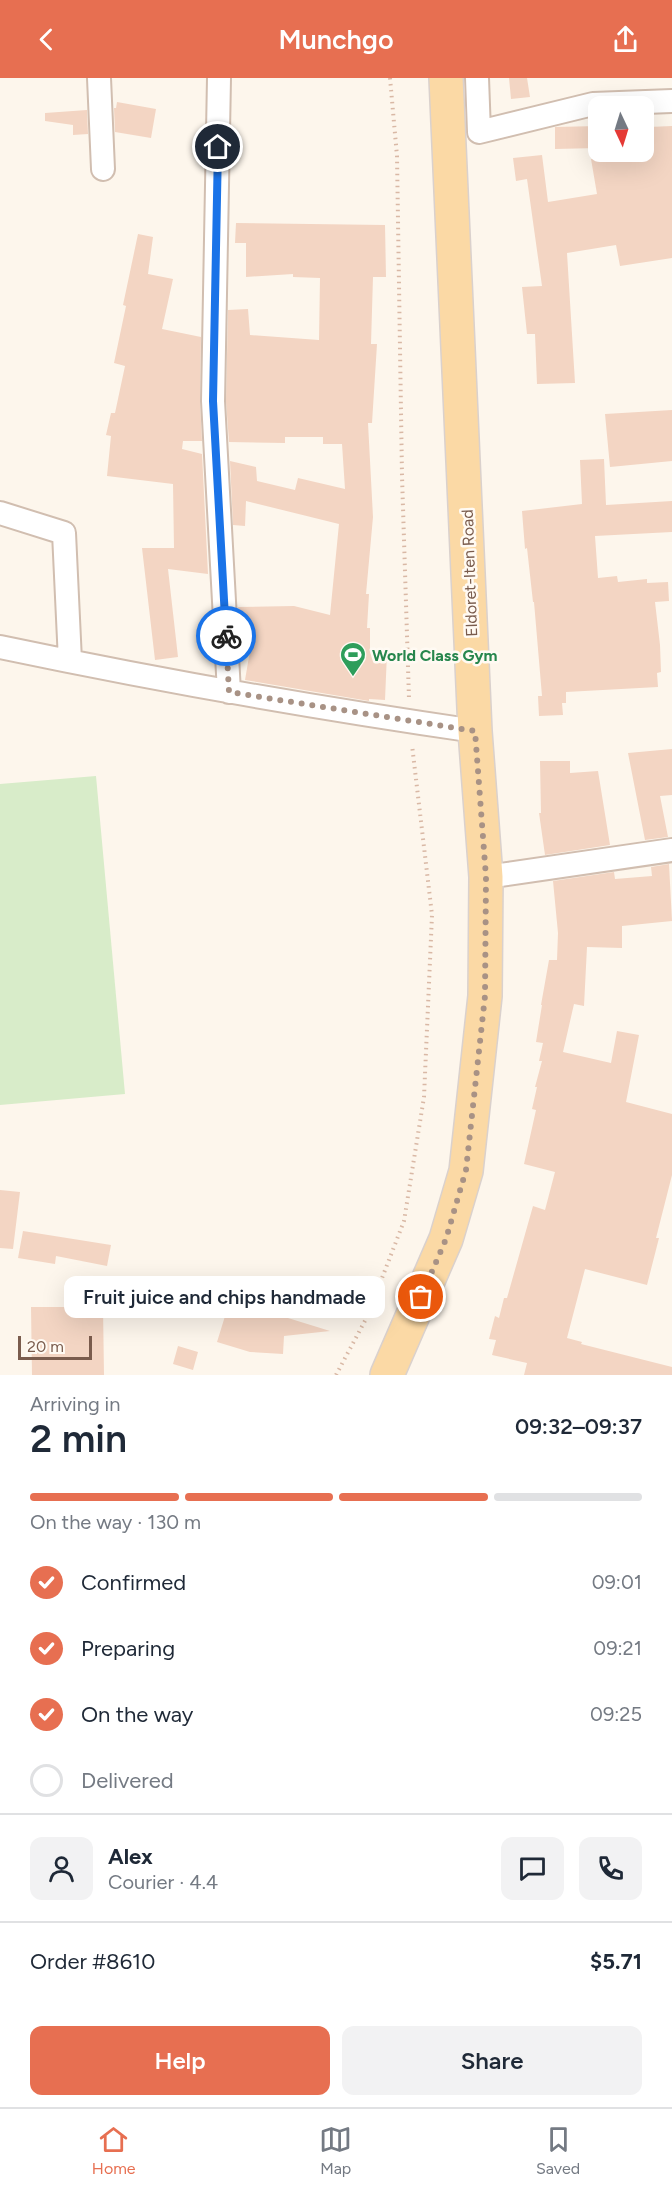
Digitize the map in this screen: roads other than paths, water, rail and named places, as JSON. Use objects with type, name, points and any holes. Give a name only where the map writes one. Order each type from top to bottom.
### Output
[{"type":"main road","name":"Eldoret-Iten Road","points":[[387,1375],[446,1239],[466,1170],[485,996],[486,877],[475,731],[446,78]]},
{"type":"street","points":[[99,78],[104,169]]},
{"type":"street","points":[[219,78],[213,401],[229,692]]},
{"type":"street","points":[[477,78],[479,132],[593,104],[672,100]]},
{"type":"street","points":[[0,513],[64,533],[70,662]]},
{"type":"street","points":[[0,646],[70,662],[229,692],[475,731]]},
{"type":"street","points":[[486,877],[672,850]]},
{"type":"place","name":"World Class Gym","points":[[353,678]]},
{"type":"place","name":"Fruit juice and chips handmade","points":[[421,1297]]}]
